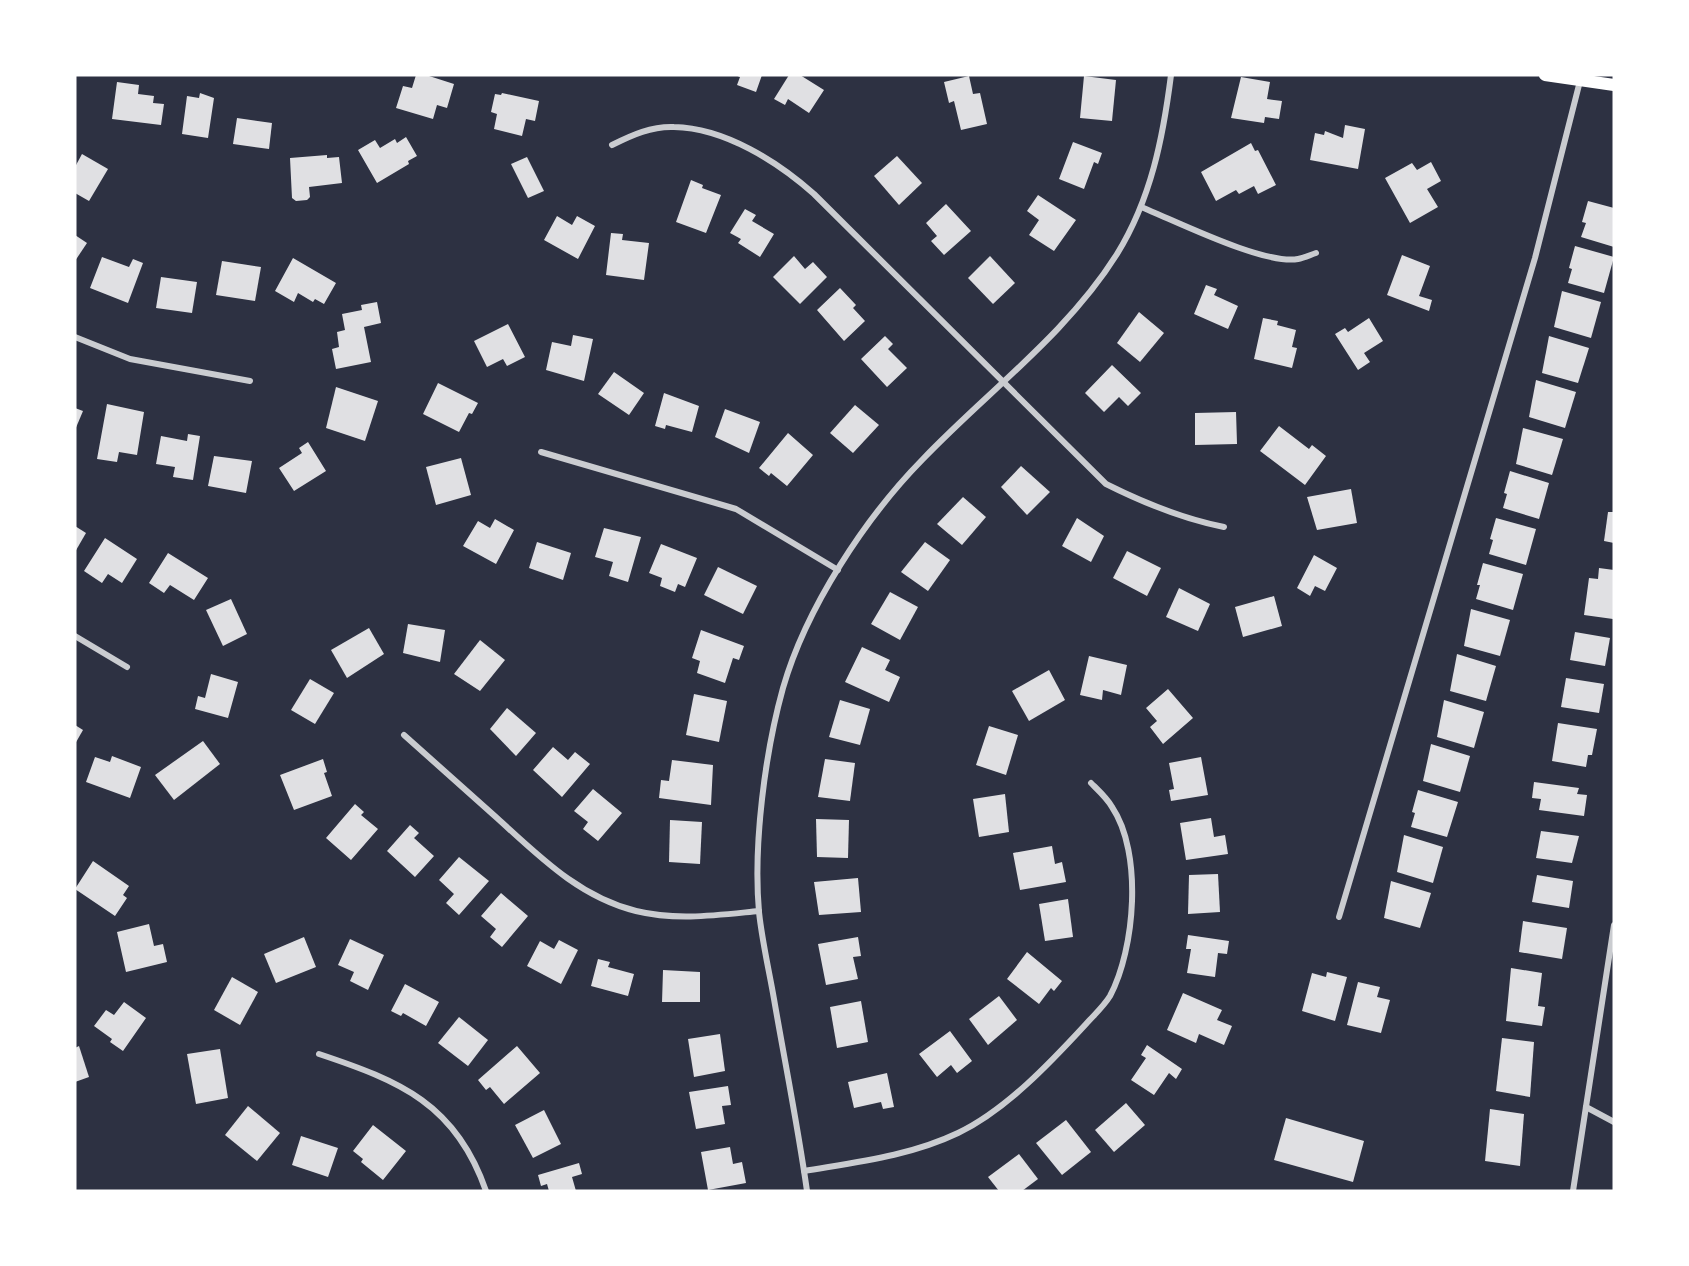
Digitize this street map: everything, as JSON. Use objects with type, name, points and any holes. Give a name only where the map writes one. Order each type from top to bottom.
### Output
[{"type":"main road","points":[[1545,75],[1614,85]]},
{"type":"street","points":[[807,1191],[759,911],[760,823],[776,719],[784,687],[799,645],[838,570],[880,510],[921,460],[1003,383],[1087,296],[1117,253],[1141,207],[1156,164],[1170,75]]},
{"type":"street","points":[[1339,917],[1535,258],[1580,80]]},
{"type":"street","points":[[612,145],[639,132],[673,127],[694,129],[726,139],[778,166],[814,194],[1106,484],[1143,502],[1198,522],[1224,527]]},
{"type":"street","points":[[1141,207],[1251,251],[1288,259],[1297,259],[1316,253]]},
{"type":"street","points":[[75,337],[130,359],[250,381]]},
{"type":"street","points":[[541,452],[736,509],[838,570]]},
{"type":"street","points":[[75,636],[127,667]]},
{"type":"street","points":[[404,735],[546,862],[587,893],[621,907],[666,916],[700,917],[759,911]]},
{"type":"street","points":[[804,1171],[898,1155],[931,1145],[961,1131],[985,1116],[1050,1064],[1109,998],[1123,965],[1131,931],[1132,895],[1122,826],[1112,807],[1091,783]]},
{"type":"street","points":[[1573,1191],[1614,925]]},
{"type":"street","points":[[319,1054],[376,1073],[407,1090],[438,1113],[470,1151],[486,1191]]},
{"type":"street","points":[[1586,1107],[1614,1122]]},
{"type":"building","points":[[416,75],[426,75],[454,84],[447,108],[437,105],[433,119],[396,108],[403,86],[412,88]]},
{"type":"building","points":[[735,75],[762,75],[756,92],[737,85],[740,77]]},
{"type":"building","points":[[789,75],[800,75],[824,90],[809,113],[788,99],[785,105],[774,99]]},
{"type":"building","points":[[969,76],[973,94],[980,93],[987,124],[961,130],[954,101],[949,103],[944,82]]},
{"type":"building","points":[[1084,76],[1116,80],[1112,121],[1080,118]]},
{"type":"building","points":[[1241,77],[1270,82],[1267,99],[1282,101],[1279,119],[1265,117],[1264,123],[1231,118]]},
{"type":"building","points":[[117,82],[139,85],[138,94],[154,96],[153,103],[164,104],[161,125],[112,119]]},
{"type":"building","points":[[200,93],[214,98],[208,138],[182,134],[187,96],[199,98]]},
{"type":"building","points":[[502,93],[539,101],[535,121],[526,119],[522,136],[494,129],[497,114],[491,112],[495,94],[501,95]]},
{"type":"building","points":[[237,118],[272,123],[269,149],[233,144]]},
{"type":"building","points":[[1345,125],[1365,129],[1358,169],[1310,160],[1315,133],[1324,135],[1325,131],[1343,138]]},
{"type":"building","points":[[406,137],[417,156],[408,161],[409,164],[377,183],[358,150],[375,140],[380,148],[395,139],[397,143]]},
{"type":"building","points":[[1073,142],[1102,153],[1098,164],[1094,162],[1084,189],[1059,179]]},
{"type":"building","points":[[1251,143],[1255,151],[1258,150],[1276,185],[1258,194],[1254,186],[1239,194],[1236,190],[1216,201],[1201,172]]},
{"type":"building","points":[[82,154],[108,169],[89,201],[75,193],[75,167]]},
{"type":"building","points":[[327,155],[327,158],[339,157],[342,183],[309,187],[310,197],[307,200],[296,201],[292,198],[290,158]]},
{"type":"building","points":[[897,156],[922,183],[899,205],[874,176]]},
{"type":"building","points":[[527,157],[544,191],[528,198],[511,164]]},
{"type":"building","points":[[1431,162],[1441,181],[1427,189],[1438,207],[1410,223],[1385,178],[1412,163],[1417,170]]},
{"type":"building","points":[[691,180],[703,185],[702,188],[721,195],[706,233],[676,222]]},
{"type":"building","points":[[1038,195],[1076,220],[1054,251],[1029,235],[1039,220],[1027,211]]},
{"type":"building","points":[[1588,201],[1614,208],[1614,247],[1581,237],[1586,223],[1582,222]]},
{"type":"building","points":[[946,204],[971,231],[944,255],[931,241],[937,236],[926,223]]},
{"type":"building","points":[[745,209],[756,215],[752,221],[774,234],[760,257],[738,243],[741,239],[730,233]]},
{"type":"building","points":[[557,216],[572,225],[577,216],[595,226],[578,259],[544,240]]},
{"type":"building","points":[[611,233],[623,234],[622,240],[649,243],[644,280],[606,275]]},
{"type":"building","points":[[75,235],[87,243],[75,261]]},
{"type":"building","points":[[1575,246],[1614,257],[1604,293],[1568,283],[1572,269],[1569,268]]},
{"type":"building","points":[[1402,255],[1430,266],[1419,296],[1432,300],[1429,311],[1387,295]]},
{"type":"building","points":[[794,256],[805,269],[813,262],[827,277],[800,304],[773,277]]},
{"type":"building","points":[[990,256],[1015,283],[993,304],[968,278]]},
{"type":"building","points":[[102,257],[129,267],[133,259],[143,263],[128,303],[90,288]]},
{"type":"building","points":[[293,258],[336,283],[324,304],[315,299],[313,302],[298,293],[294,302],[275,291]]},
{"type":"building","points":[[222,261],[261,267],[255,301],[216,295]]},
{"type":"building","points":[[161,277],[197,282],[192,313],[156,308]]},
{"type":"building","points":[[1206,285],[1217,289],[1214,295],[1238,306],[1228,329],[1194,314]]},
{"type":"building","points":[[840,288],[856,305],[853,308],[865,321],[844,341],[817,310]]},
{"type":"building","points":[[1562,291],[1601,302],[1591,338],[1554,327]]},
{"type":"building","points":[[377,302],[381,323],[364,327],[371,362],[336,369],[332,349],[339,347],[337,332],[345,330],[342,314],[362,310],[361,305]]},
{"type":"building","points":[[1139,312],[1164,333],[1140,362],[1117,343]]},
{"type":"building","points":[[1263,318],[1278,321],[1277,325],[1296,330],[1292,347],[1297,348],[1292,368],[1254,359]]},
{"type":"building","points":[[1369,318],[1383,341],[1364,353],[1370,362],[1358,370],[1335,334],[1345,328],[1348,332]]},
{"type":"building","points":[[508,324],[525,357],[507,366],[503,359],[487,367],[474,341]]},
{"type":"building","points":[[573,335],[593,339],[584,381],[546,370],[552,342],[571,346]]},
{"type":"building","points":[[885,336],[893,344],[888,349],[907,368],[887,387],[861,359]]},
{"type":"building","points":[[1549,336],[1589,348],[1578,383],[1542,373]]},
{"type":"building","points":[[1112,365],[1141,393],[1128,406],[1119,397],[1104,412],[1085,393]]},
{"type":"building","points":[[614,372],[644,393],[629,415],[598,394]]},
{"type":"building","points":[[1536,380],[1576,392],[1565,428],[1529,417]]},
{"type":"building","points":[[438,383],[478,403],[472,414],[469,413],[459,432],[423,414]]},
{"type":"building","points":[[336,387],[378,401],[365,441],[326,428]]},
{"type":"building","points":[[664,393],[699,406],[692,432],[666,425],[665,429],[655,426]]},
{"type":"building","points":[[107,404],[144,412],[137,455],[119,452],[117,462],[97,459]]},
{"type":"building","points":[[855,405],[879,425],[853,453],[830,433]]},
{"type":"building","points":[[75,408],[83,411],[75,430]]},
{"type":"building","points":[[725,409],[760,422],[749,453],[715,437]]},
{"type":"building","points":[[1236,412],[1237,444],[1195,445],[1195,413]]},
{"type":"building","points":[[1279,426],[1309,449],[1312,445],[1326,456],[1305,485],[1260,451]]},
{"type":"building","points":[[1523,428],[1563,439],[1552,475],[1516,464]]},
{"type":"building","points":[[788,433],[813,455],[787,486],[771,473],[769,476],[759,468]]},
{"type":"building","points":[[188,434],[200,436],[193,480],[173,477],[175,467],[156,464],[161,436],[187,441]]},
{"type":"building","points":[[308,442],[326,471],[294,491],[279,468],[302,453],[299,448]]},
{"type":"building","points":[[214,456],[252,461],[246,493],[208,486]]},
{"type":"building","points":[[461,458],[471,495],[436,505],[426,467]]},
{"type":"building","points":[[1021,466],[1050,492],[1027,515],[1001,487]]},
{"type":"building","points":[[1510,471],[1549,483],[1539,519],[1503,508],[1507,494],[1504,493]]},
{"type":"building","points":[[1351,489],[1357,523],[1317,530],[1307,497]]},
{"type":"building","points":[[963,497],[986,517],[962,545],[937,524]]},
{"type":"building","points":[[1608,512],[1614,512],[1614,543],[1604,541]]},
{"type":"building","points":[[1077,518],[1104,536],[1091,562],[1062,546]]},
{"type":"building","points":[[1496,518],[1536,529],[1526,565],[1489,554],[1493,540],[1490,539]]},
{"type":"building","points":[[495,519],[514,530],[496,564],[463,546],[478,521],[490,528]]},
{"type":"building","points":[[75,526],[86,533],[75,552]]},
{"type":"building","points":[[604,528],[641,537],[628,582],[609,576],[613,562],[595,557]]},
{"type":"building","points":[[105,538],[137,559],[122,583],[108,574],[102,583],[84,571]]},
{"type":"building","points":[[537,542],[571,553],[563,580],[529,568]]},
{"type":"building","points":[[925,542],[950,560],[928,591],[901,572]]},
{"type":"building","points":[[661,544],[697,558],[685,587],[678,584],[675,592],[660,586],[662,578],[649,573]]},
{"type":"building","points":[[1127,551],[1161,568],[1147,596],[1113,578]]},
{"type":"building","points":[[168,553],[208,578],[194,600],[170,585],[164,593],[149,583]]},
{"type":"building","points":[[1314,555],[1337,568],[1325,591],[1315,586],[1310,596],[1297,588]]},
{"type":"building","points":[[1483,563],[1523,574],[1513,610],[1476,599]]},
{"type":"building","points":[[718,567],[757,586],[743,614],[704,595]]},
{"type":"building","points":[[1599,568],[1614,570],[1613,619],[1584,615],[1589,578],[1598,579]]},
{"type":"building","points":[[1179,588],[1210,604],[1198,631],[1166,617]]},
{"type":"building","points":[[890,592],[918,607],[900,640],[871,624]]},
{"type":"building","points":[[1274,596],[1282,626],[1243,637],[1235,607]]},
{"type":"building","points":[[231,599],[247,634],[223,646],[206,610]]},
{"type":"building","points":[[1471,609],[1510,620],[1500,656],[1464,646]]},
{"type":"building","points":[[408,624],[445,630],[440,662],[403,653]]},
{"type":"building","points":[[369,628],[384,654],[347,678],[331,650]]},
{"type":"building","points":[[701,630],[744,646],[739,660],[733,658],[725,683],[697,673],[700,661],[692,658]]},
{"type":"building","points":[[1575,632],[1610,638],[1605,666],[1570,660]]},
{"type":"building","points":[[480,640],[505,660],[480,691],[454,674]]},
{"type":"building","points":[[862,647],[890,660],[885,670],[900,677],[889,702],[845,682]]},
{"type":"building","points":[[1457,654],[1496,666],[1486,701],[1450,691]]},
{"type":"building","points":[[1089,656],[1127,665],[1121,695],[1103,690],[1102,700],[1080,695]]},
{"type":"building","points":[[1049,670],[1065,700],[1029,721],[1012,691]]},
{"type":"building","points":[[211,674],[238,682],[228,718],[195,709],[198,696],[205,698]]},
{"type":"building","points":[[1566,678],[1604,684],[1599,713],[1561,707]]},
{"type":"building","points":[[310,679],[334,693],[315,724],[291,710]]},
{"type":"building","points":[[1168,689],[1193,718],[1163,744],[1150,727],[1157,721],[1146,708]]},
{"type":"building","points":[[694,694],[727,701],[719,742],[686,735]]},
{"type":"building","points":[[840,700],[870,709],[860,745],[829,737]]},
{"type":"building","points":[[1444,700],[1484,712],[1474,748],[1437,737]]},
{"type":"building","points":[[507,708],[536,733],[516,756],[490,729]]},
{"type":"building","points":[[1558,723],[1597,729],[1592,755],[1588,755],[1586,767],[1552,761]]},
{"type":"building","points":[[75,725],[83,730],[75,744]]},
{"type":"building","points":[[989,726],[1018,735],[1006,775],[976,765]]},
{"type":"building","points":[[203,741],[220,764],[174,800],[155,775]]},
{"type":"building","points":[[1431,744],[1470,756],[1460,792],[1423,781]]},
{"type":"building","points":[[553,747],[568,760],[575,752],[590,764],[562,797],[533,770]]},
{"type":"building","points":[[112,756],[141,767],[130,798],[86,782],[95,757],[110,762]]},
{"type":"building","points":[[1201,757],[1208,795],[1171,801],[1169,790],[1174,789],[1169,763]]},
{"type":"building","points":[[323,759],[327,772],[324,773],[332,796],[294,810],[280,775]]},
{"type":"building","points":[[825,759],[855,763],[850,801],[818,797]]},
{"type":"building","points":[[672,760],[713,765],[711,805],[659,798],[661,780],[669,781]]},
{"type":"building","points":[[1534,782],[1579,788],[1577,794],[1587,795],[1584,816],[1539,810],[1541,799],[1532,798]]},
{"type":"building","points":[[593,789],[622,813],[598,841],[583,829],[588,822],[574,811]]},
{"type":"building","points":[[1418,790],[1458,802],[1447,837],[1411,827],[1415,813],[1412,812]]},
{"type":"building","points":[[1005,794],[1009,832],[979,837],[973,799]]},
{"type":"building","points":[[355,804],[364,812],[361,815],[378,829],[351,860],[326,838]]},
{"type":"building","points":[[1211,818],[1214,837],[1225,835],[1228,854],[1186,860],[1180,823]]},
{"type":"building","points":[[816,819],[849,820],[848,858],[817,857]]},
{"type":"building","points":[[670,820],[702,822],[700,864],[669,862]]},
{"type":"building","points":[[410,825],[419,833],[414,838],[434,856],[415,877],[387,851]]},
{"type":"building","points":[[1541,831],[1579,836],[1572,863],[1536,858]]},
{"type":"building","points":[[1404,835],[1443,847],[1433,883],[1397,872]]},
{"type":"building","points":[[1052,846],[1055,864],[1062,862],[1066,882],[1020,890],[1013,853]]},
{"type":"building","points":[[459,857],[489,881],[459,915],[446,903],[454,894],[439,880]]},
{"type":"building","points":[[93,861],[129,886],[123,895],[127,898],[115,916],[75,889]]},
{"type":"building","points":[[1218,874],[1220,912],[1188,914],[1189,875]]},
{"type":"building","points":[[1537,875],[1573,881],[1569,908],[1532,902]]},
{"type":"building","points":[[858,878],[861,912],[819,915],[814,882]]},
{"type":"building","points":[[1391,881],[1431,893],[1420,928],[1384,918]]},
{"type":"building","points":[[501,893],[528,916],[502,947],[490,937],[496,929],[481,916]]},
{"type":"building","points":[[1068,899],[1073,937],[1045,941],[1039,904]]},
{"type":"building","points":[[1523,921],[1567,928],[1562,959],[1519,952]]},
{"type":"building","points":[[149,924],[154,946],[163,944],[167,962],[126,972],[117,932]]},
{"type":"building","points":[[1188,935],[1229,941],[1227,954],[1218,953],[1215,977],[1187,973],[1191,949],[1186,949]]},
{"type":"building","points":[[304,937],[316,967],[276,983],[264,954]]},
{"type":"building","points":[[858,937],[861,956],[853,957],[858,979],[826,985],[818,944]]},
{"type":"building","points":[[350,939],[384,955],[368,990],[350,981],[354,972],[338,965]]},
{"type":"building","points":[[559,940],[578,950],[561,984],[527,966],[540,941],[554,949]]},
{"type":"building","points":[[1027,952],[1062,981],[1054,991],[1051,988],[1039,1004],[1007,979]]},
{"type":"building","points":[[598,959],[610,962],[608,967],[634,974],[628,996],[591,986]]},
{"type":"building","points":[[1511,968],[1542,973],[1538,1006],[1545,1007],[1542,1026],[1506,1021]]},
{"type":"building","points":[[663,970],[700,972],[700,1002],[662,1002]]},
{"type":"building","points":[[1327,972],[1347,977],[1335,1021],[1302,1011],[1312,973],[1326,977]]},
{"type":"building","points":[[232,977],[258,992],[240,1025],[214,1010]]},
{"type":"building","points":[[1358,982],[1380,987],[1377,997],[1390,1000],[1381,1033],[1347,1025]]},
{"type":"building","points":[[405,984],[439,1002],[426,1026],[403,1013],[401,1016],[391,1011]]},
{"type":"building","points":[[1183,993],[1222,1010],[1217,1020],[1232,1026],[1224,1045],[1199,1034],[1196,1043],[1167,1030]]},
{"type":"building","points":[[999,996],[1017,1020],[988,1045],[969,1019]]},
{"type":"building","points":[[861,1001],[868,1042],[837,1048],[830,1007]]},
{"type":"building","points":[[124,1002],[146,1018],[123,1051],[110,1042],[112,1039],[94,1026],[106,1010],[114,1015]]},
{"type":"building","points":[[459,1017],[488,1040],[468,1066],[438,1043]]},
{"type":"building","points":[[950,1031],[972,1061],[957,1073],[951,1065],[937,1077],[919,1054]]},
{"type":"building","points":[[720,1034],[725,1071],[694,1077],[688,1039]]},
{"type":"building","points":[[1502,1038],[1534,1042],[1530,1097],[1496,1091]]},
{"type":"building","points":[[1147,1045],[1182,1069],[1176,1079],[1169,1073],[1154,1095],[1131,1080],[1146,1058],[1141,1055]]},
{"type":"building","points":[[79,1046],[89,1077],[75,1082],[75,1048]]},
{"type":"building","points":[[517,1046],[540,1073],[504,1104],[490,1087],[486,1090],[478,1080]]},
{"type":"building","points":[[220,1049],[228,1098],[196,1104],[187,1054]]},
{"type":"building","points":[[887,1073],[894,1107],[883,1109],[881,1102],[854,1108],[848,1082]]},
{"type":"building","points":[[728,1086],[731,1105],[722,1106],[725,1124],[696,1129],[689,1092]]},
{"type":"building","points":[[1126,1103],[1145,1125],[1114,1152],[1095,1130]]},
{"type":"building","points":[[248,1106],[280,1133],[257,1161],[225,1135]]},
{"type":"building","points":[[1490,1109],[1524,1114],[1520,1166],[1485,1161]]},
{"type":"building","points":[[544,1110],[561,1144],[533,1158],[515,1125]]},
{"type":"building","points":[[1286,1118],[1364,1141],[1353,1182],[1274,1160]]},
{"type":"building","points":[[1066,1120],[1091,1152],[1062,1175],[1036,1143]]},
{"type":"building","points":[[373,1125],[406,1151],[383,1180],[361,1162],[363,1159],[353,1151]]},
{"type":"building","points":[[301,1136],[338,1148],[328,1177],[292,1165]]},
{"type":"building","points":[[730,1147],[733,1164],[742,1162],[746,1183],[708,1190],[701,1152]]},
{"type":"building","points":[[1019,1154],[1038,1179],[1022,1191],[999,1191],[988,1177]]},
{"type":"building","points":[[579,1163],[582,1174],[572,1177],[576,1191],[549,1191],[547,1184],[541,1186],[538,1175]]}]
